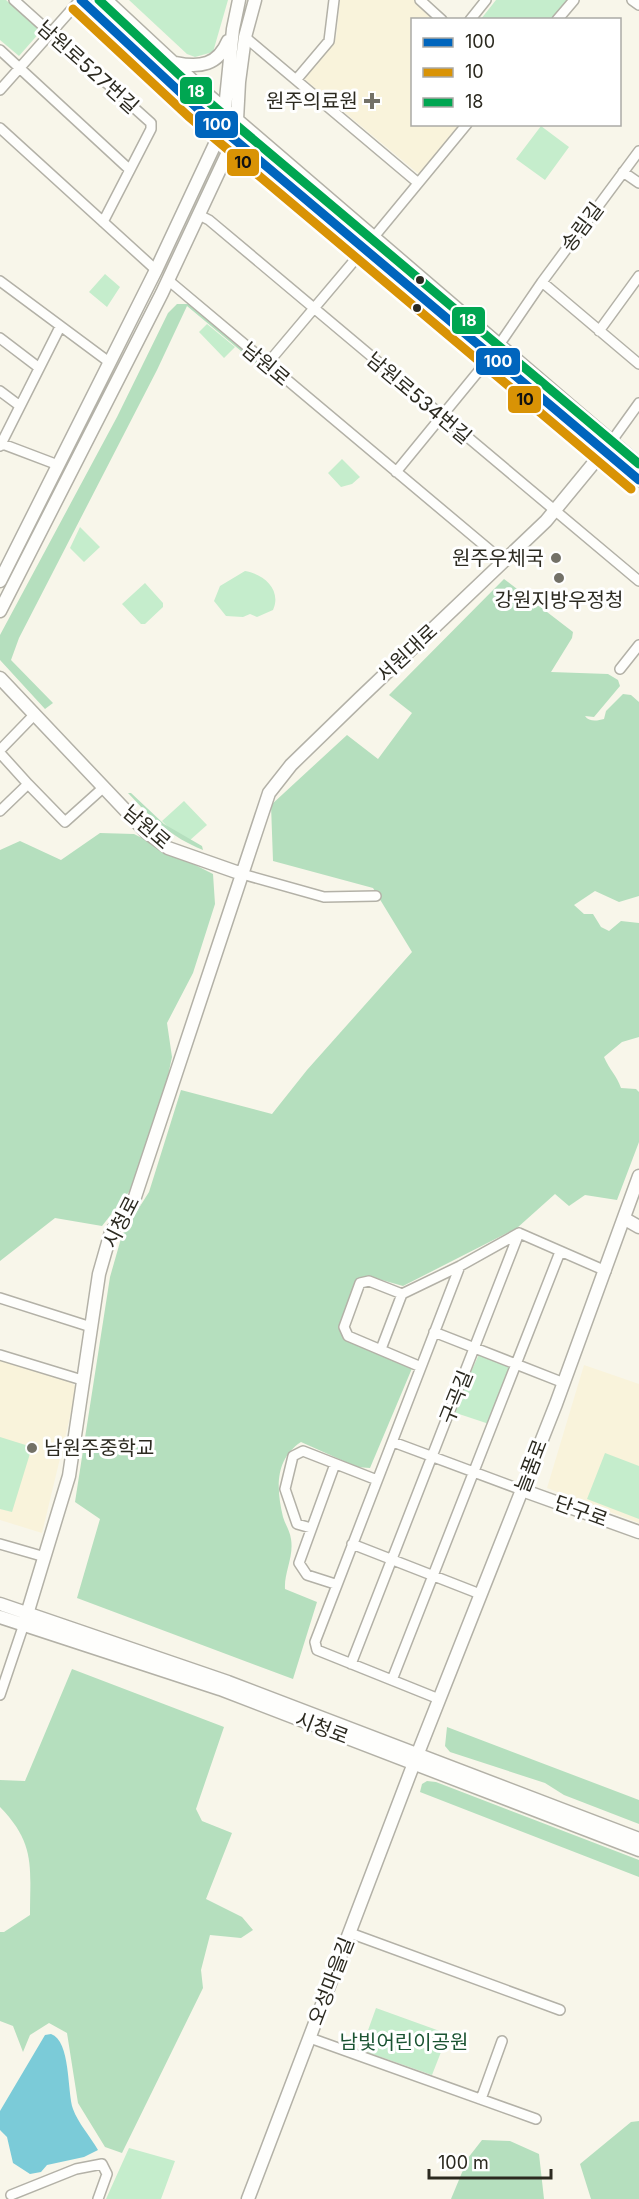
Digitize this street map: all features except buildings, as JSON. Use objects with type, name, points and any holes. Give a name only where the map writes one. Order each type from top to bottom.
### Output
[{"type":"street","name":"남원로527번길","points":[[14,0],[150,123],[151,129],[103,222]]},
{"type":"street","points":[[0,90],[81,0],[221,129],[490,356],[607,447],[639,465]]},
{"type":"street","points":[[106,0],[237,120],[499,345],[639,480]]},
{"type":"street","points":[[0,581],[156,270],[221,129],[233,29],[239,0]]},
{"type":"street","points":[[0,611],[168,280],[234,138],[245,37],[255,0]]},
{"type":"street","points":[[296,80],[328,41],[334,0]]},
{"type":"street","points":[[420,0],[440,18]]},
{"type":"street","points":[[472,18],[486,0]]},
{"type":"street","points":[[559,18],[574,0]]},
{"type":"street","points":[[632,0],[639,5]]},
{"type":"street","points":[[176,63],[203,65],[219,58],[233,29]]},
{"type":"street","points":[[245,37],[417,182]]},
{"type":"street","points":[[0,50],[130,170]]},
{"type":"street","points":[[373,238],[465,126]]},
{"type":"street","points":[[0,128],[156,270]]},
{"type":"street","name":"송림길","points":[[542,282],[639,151]]},
{"type":"street","points":[[623,172],[639,183]]},
{"type":"street","name":"남원로534번길","points":[[199,215],[209,220],[312,309],[639,581]]},
{"type":"street","points":[[267,364],[364,249]]},
{"type":"street","name":"남원로","points":[[156,270],[504,562]]},
{"type":"street","points":[[599,331],[639,276]]},
{"type":"street","points":[[396,472],[499,345],[542,282],[639,364]]},
{"type":"street","points":[[1,283],[109,362]]},
{"type":"street","points":[[58,465],[0,444],[60,327]]},
{"type":"street","points":[[0,339],[38,367]]},
{"type":"street","points":[[0,392],[20,406]]},
{"type":"street","name":"서원대로","points":[[242,874],[269,793],[291,765],[555,511],[639,403]]},
{"type":"street","points":[[620,669],[639,645]]},
{"type":"street","name":"남원로","points":[[0,678],[146,832],[168,848],[242,874],[324,897],[376,896]]},
{"type":"street","points":[[35,714],[0,751],[28,784],[65,822],[104,787]]},
{"type":"street","points":[[0,811],[28,784]]},
{"type":"street","name":"시청로","points":[[25,1619],[69,1476],[99,1274],[111,1232],[133,1203],[242,874]]},
{"type":"street","name":"늘품로","points":[[416,1759],[564,1383],[639,1176]]},
{"type":"street","points":[[625,1219],[639,1227]]},
{"type":"street","points":[[381,1349],[402,1294],[460,1266],[519,1233],[606,1271]]},
{"type":"street","name":"구곡길","points":[[351,1664],[519,1233]]},
{"type":"street","points":[[392,1680],[560,1252]]},
{"type":"street","points":[[440,1699],[317,1650],[315,1642],[335,1584],[393,1442],[460,1266]]},
{"type":"street","points":[[402,1294],[369,1281],[360,1283],[344,1328],[348,1336],[421,1366]]},
{"type":"street","points":[[0,1298],[91,1327]]},
{"type":"street","points":[[434,1332],[564,1383]]},
{"type":"street","points":[[0,1355],[82,1380]]},
{"type":"street","points":[[393,1442],[522,1490]]},
{"type":"street","points":[[311,1528],[297,1524],[285,1489],[293,1456],[303,1451],[377,1480]]},
{"type":"street","points":[[334,1464],[299,1563],[307,1575],[335,1584]]},
{"type":"street","name":"단구로","points":[[522,1490],[639,1532]]},
{"type":"street","points":[[0,1544],[45,1557]]},
{"type":"street","points":[[352,1544],[480,1594]]},
{"type":"street","name":"시청로","points":[[0,1604],[25,1619],[639,1839]]},
{"type":"street","name":"시청로","points":[[0,1617],[25,1619]]},
{"type":"street","points":[[0,1695],[25,1619]]},
{"type":"street","name":"시청로","points":[[416,1759],[639,1850]]},
{"type":"street","name":"오성마을길","points":[[248,2199],[416,1759]]},
{"type":"street","points":[[350,1933],[560,2010]]},
{"type":"street","points":[[310,2038],[536,2119]]},
{"type":"street","points":[[481,2099],[502,2041]]},
{"type":"street","points":[[11,2195],[76,2169],[102,2164],[107,2174],[98,2199]]},
{"type":"shaded area","name":"원주의료원","points":[[340,0],[417,0],[437,18],[411,18],[411,126],[461,126],[420,175],[302,77],[336,38]]},
{"type":"shaded area","name":"남원주중학교","points":[[0,1358],[72,1383],[77,1388],[42,1533],[0,1520]]},
{"type":"shaded area","points":[[584,1365],[639,1384],[639,1523],[547,1488]]},
{"type":"green space","points":[[0,0],[6,0],[41,31],[19,56],[0,40]]},
{"type":"green space","points":[[129,0],[228,0],[213,52],[195,57],[187,54]]},
{"type":"green space","points":[[496,0],[567,0],[552,18],[482,18]]},
{"type":"green space","points":[[541,126],[569,147],[545,180],[516,159]]},
{"type":"green space","points":[[105,274],[120,287],[107,307],[89,292]]},
{"type":"green space","points":[[177,304],[189,304],[267,366],[265,371],[187,306],[157,370],[19,638],[11,660],[53,703],[45,709],[0,660],[0,635],[117,417],[168,313]]},
{"type":"green space","points":[[207,324],[235,347],[224,358],[199,332]]},
{"type":"green space","points":[[342,459],[360,477],[352,484],[341,487],[328,473]]},
{"type":"green space","points":[[80,527],[100,547],[84,562],[70,548]]},
{"type":"green space","points":[[245,571],[265,579],[270,584],[275,596],[273,610],[257,617],[250,614],[243,617],[226,616],[214,601],[220,586]]},
{"type":"green space","points":[[504,579],[573,632],[572,638],[551,672],[608,674],[618,680],[620,686],[594,717],[585,716],[587,718],[604,719],[606,711],[623,694],[631,695],[639,702],[639,896],[619,902],[595,891],[574,905],[584,914],[593,914],[601,927],[609,931],[621,921],[639,923],[639,1037],[622,1042],[604,1057],[621,1088],[636,1089],[639,1092],[639,1142],[617,1200],[585,1195],[569,1206],[555,1194],[517,1228],[403,1286],[368,1276],[351,1301],[347,1340],[413,1366],[370,1468],[357,1467],[301,1442],[292,1449],[282,1466],[279,1495],[292,1546],[285,1589],[317,1602],[293,1679],[77,1598],[100,1519],[75,1502],[110,1277],[122,1235],[149,1192],[181,1090],[272,1114],[307,1070],[412,952],[373,888],[273,861],[271,805],[347,735],[378,759],[412,713],[389,695]]},
{"type":"green space","points":[[145,583],[163,603],[163,607],[145,624],[141,624],[122,604]]},
{"type":"green space","points":[[128,793],[131,793],[164,824],[202,846],[203,850],[162,826]]},
{"type":"green space","points":[[184,801],[207,825],[189,841],[172,831],[162,821]]},
{"type":"green space","points":[[100,833],[134,834],[213,874],[215,904],[193,973],[167,1023],[172,1057],[166,1085],[132,1188],[102,1226],[55,1218],[0,1261],[0,850],[20,841],[61,860]]},
{"type":"green space","points":[[479,1354],[511,1365],[489,1424],[453,1412]]},
{"type":"green space","points":[[0,1437],[32,1447],[12,1512],[0,1509]]},
{"type":"green space","points":[[605,1453],[639,1466],[639,1519],[587,1499]]},
{"type":"green space","points":[[72,1669],[224,1727],[196,1809],[202,1821],[232,1833],[206,1899],[242,1917],[253,1930],[241,1938],[210,1935],[201,1970],[203,1988],[122,2153],[105,2147],[78,2103],[67,2033],[49,2023],[30,2035],[23,2052],[13,2026],[0,2021],[0,1932],[4,1932],[30,1915],[30,1869],[20,1833],[0,1807],[0,1780],[25,1781]]},
{"type":"green space","points":[[447,1727],[639,1800],[639,1824],[564,1795],[545,1783],[450,1752],[445,1746]]},
{"type":"green space","points":[[427,1781],[436,1782],[639,1860],[639,1877],[420,1792],[422,1784]]},
{"type":"green space","name":"남빛어린이공원","points":[[376,2008],[448,2034],[432,2075],[361,2050]]},
{"type":"green space","points":[[639,2121],[639,2199],[591,2199],[580,2164],[631,2122]]},
{"type":"green space","points":[[482,2140],[510,2141],[539,2154],[544,2199],[451,2199],[468,2158]]},
{"type":"green space","points":[[129,2148],[175,2161],[161,2199],[106,2199]]},
{"type":"water","points":[[51,2034],[62,2046],[65,2056],[73,2109],[98,2150],[84,2157],[47,2165],[41,2172],[30,2174],[13,2163],[7,2137],[0,2130],[0,2111],[45,2035]]},
{"type":"transit line","name":"100","points":[[81,0],[196,107],[639,480]]},
{"type":"transit line","name":"18","points":[[99,0],[204,98],[639,464]]},
{"type":"transit line","name":"10","points":[[73,9],[188,116],[631,489]]},
{"type":"place","name":"원주의료원","points":[[372,101]]},
{"type":"place","name":"원주우체국","points":[[556,558]]},
{"type":"place","name":"강원지방우정청","points":[[559,578]]},
{"type":"place","name":"남원주중학교","points":[[32,1448]]}]
